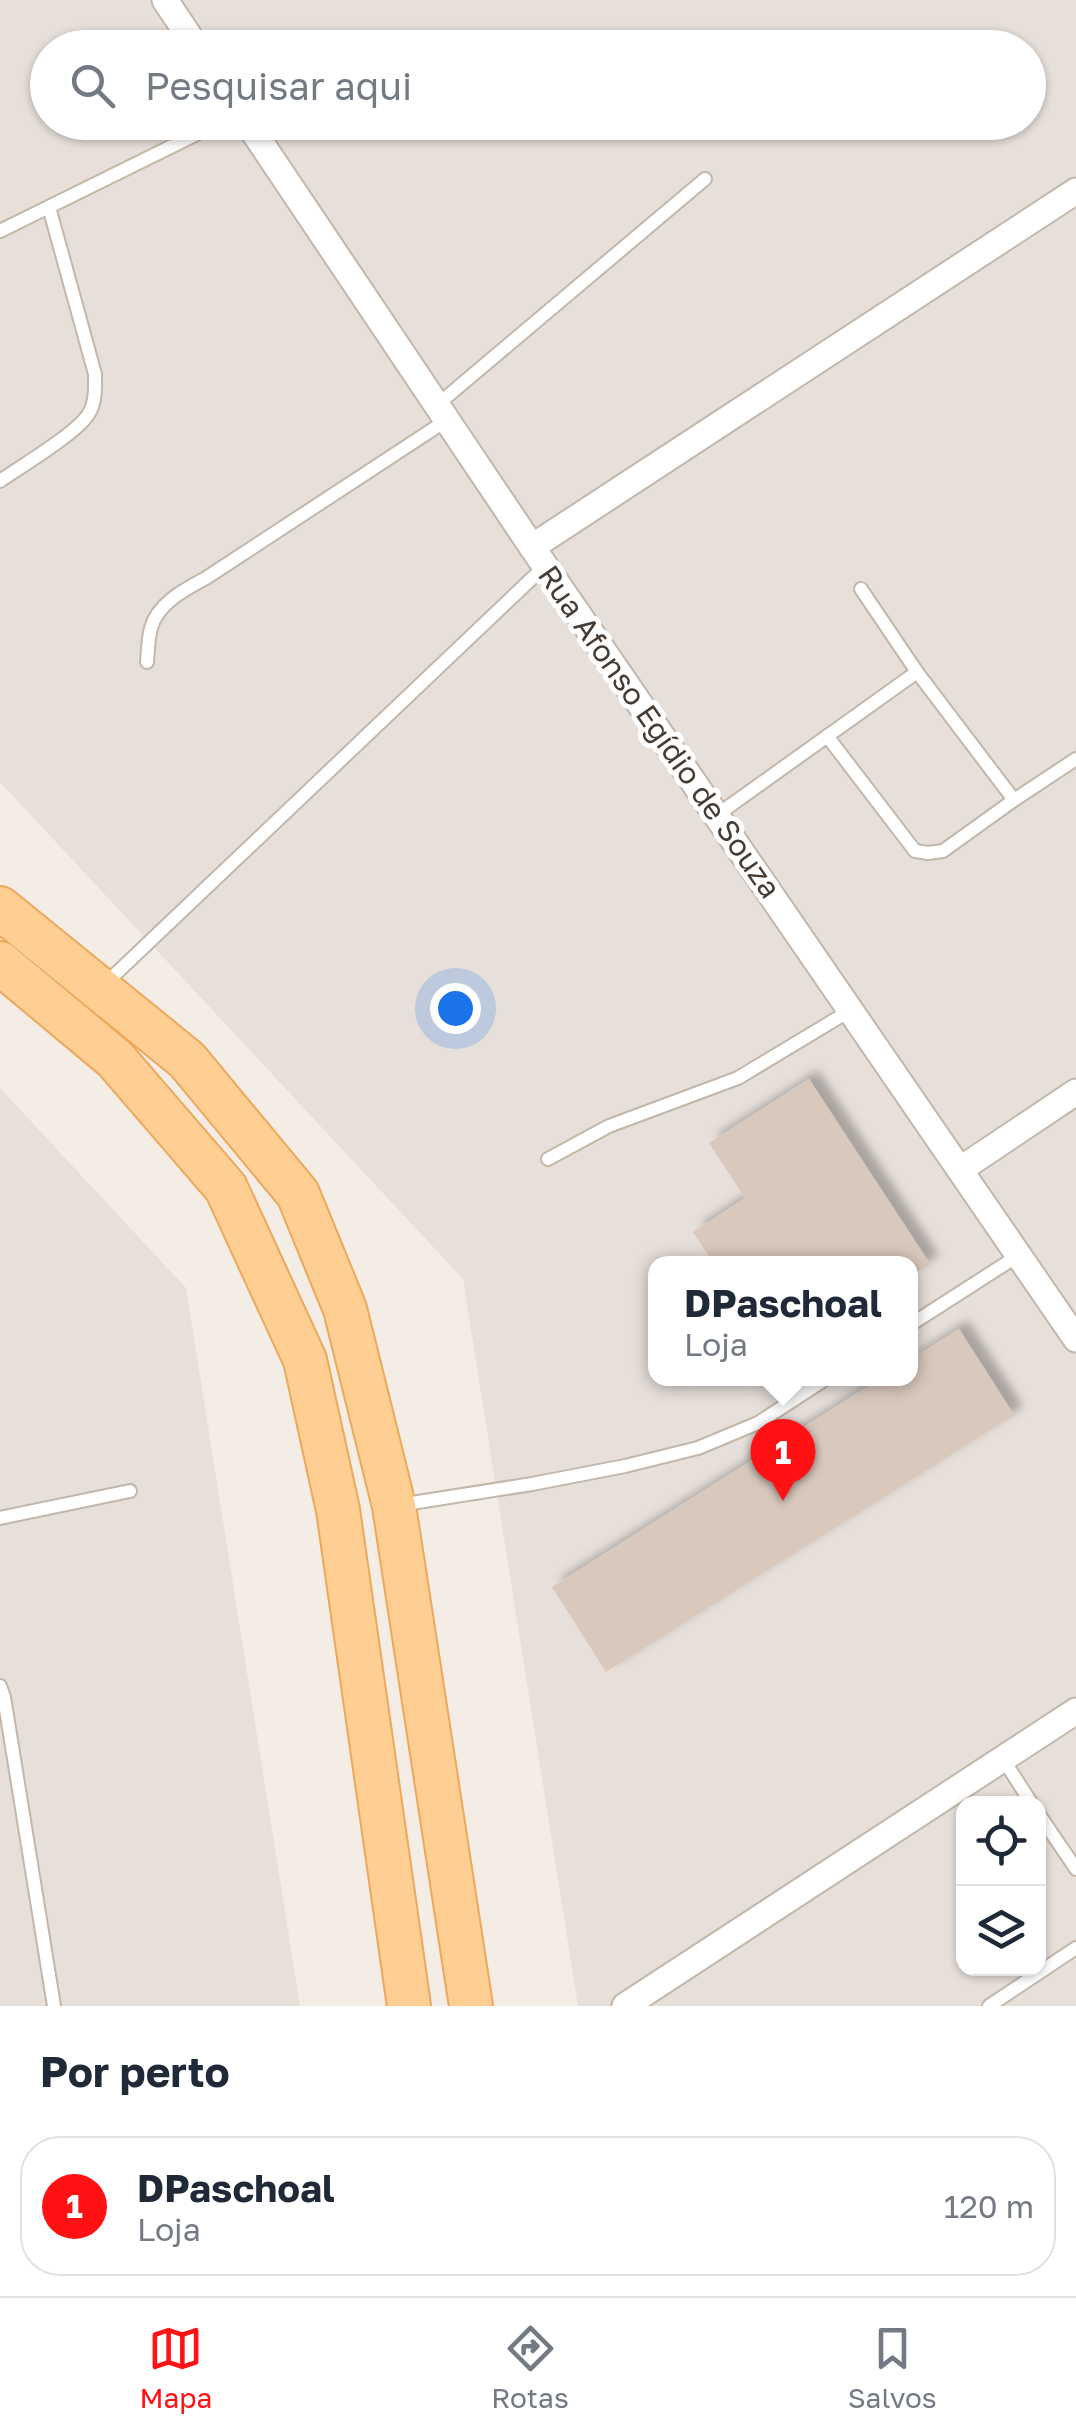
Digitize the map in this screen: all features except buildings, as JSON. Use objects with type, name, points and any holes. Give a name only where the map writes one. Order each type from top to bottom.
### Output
[{"type":"main road","points":[[0,908],[187,1060],[298,1194],[345,1309],[394,1506],[471,2006]]},
{"type":"main road","points":[[14,980],[116,1059],[226,1188],[305,1360],[338,1510],[409,2006]]},
{"type":"main road","points":[[338,1510],[394,1506]]},
{"type":"street","points":[[165,0],[184,30]]},
{"type":"street","name":"Rua Afonso Egídio de Souza","points":[[259,140],[538,556],[1076,1339]]},
{"type":"street","points":[[538,556],[1076,191]]},
{"type":"street","points":[[960,1169],[1076,1092]]},
{"type":"street","points":[[625,2006],[1076,1711]]},
{"type":"lane","points":[[0,230],[185,140]]},
{"type":"lane","points":[[147,662],[151,627],[161,609],[177,594],[206,578],[442,412],[705,179]]},
{"type":"lane","points":[[0,481],[80,425],[91,412],[95,374],[49,207]]},
{"type":"lane","points":[[100,989],[538,556]]},
{"type":"lane","points":[[861,589],[917,672],[1014,800]]},
{"type":"lane","points":[[717,815],[917,672]]},
{"type":"lane","points":[[827,736],[916,851],[928,854],[943,851],[1076,759]]},
{"type":"lane","points":[[548,1159],[609,1126],[738,1078],[852,1010]]},
{"type":"lane","points":[[918,1320],[1020,1255]]},
{"type":"lane","points":[[394,1506],[532,1484],[698,1448],[758,1423],[816,1386]]},
{"type":"lane","points":[[0,1518],[130,1491]]},
{"type":"lane","points":[[1,1696],[54,2006]]},
{"type":"lane","points":[[1002,1759],[1027,1796]]},
{"type":"lane","points":[[1046,1825],[1076,1869]]},
{"type":"lane","points":[[989,2006],[1076,1948]]},
{"type":"shaded area","points":[[0,0],[1076,0],[1076,2006],[578,2006],[463,1279],[0,782]]},
{"type":"shaded area","points":[[0,1088],[186,1288],[300,2006],[0,2006]]},
{"type":"place","name":"DPaschoal","points":[[783,1501]]}]
